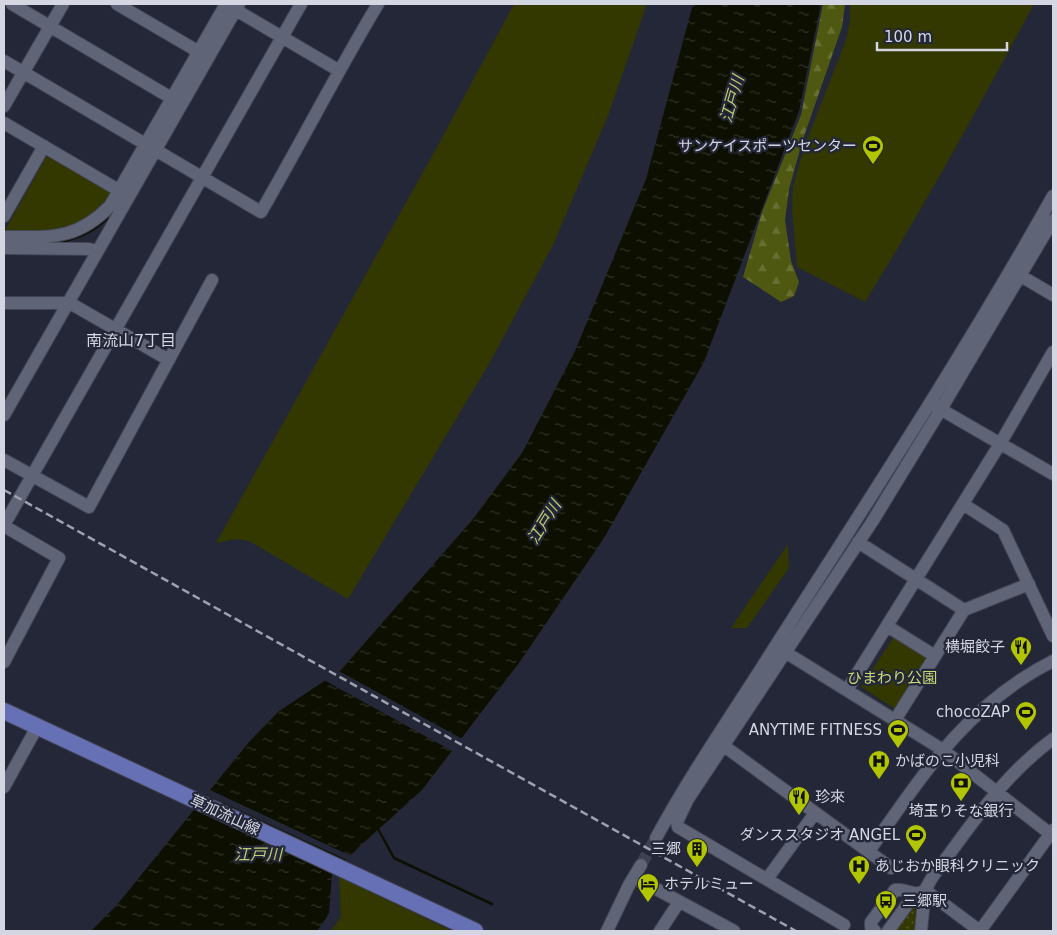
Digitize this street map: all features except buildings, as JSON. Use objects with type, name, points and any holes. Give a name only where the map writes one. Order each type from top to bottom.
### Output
[{"type":"main road","name":"草加流山線","points":[[4,711],[475,931]]},
{"type":"street","points":[[12,4],[173,99]]},
{"type":"street","points":[[4,106],[64,4]]},
{"type":"street","points":[[117,4],[199,52]]},
{"type":"street","points":[[4,662],[59,558],[4,526],[301,4]]},
{"type":"street","points":[[4,61],[261,212],[314,120],[338,70],[378,4]]},
{"type":"street","points":[[4,237],[53,236],[70,233],[84,228],[105,212],[151,148],[173,99],[199,52],[230,5]]},
{"type":"street","points":[[230,5],[338,70]]},
{"type":"street","points":[[4,415],[97,251],[230,5]]},
{"type":"street","points":[[4,123],[120,191]]},
{"type":"street","points":[[4,216],[44,146]]},
{"type":"street","points":[[844,925],[678,827],[676,822],[688,799],[858,542],[1053,196]]},
{"type":"street","points":[[656,838],[705,756],[1021,276],[1053,220]]},
{"type":"street","points":[[4,248],[89,249],[97,251]]},
{"type":"street","points":[[1021,276],[1053,295]]},
{"type":"street","points":[[4,460],[89,506],[212,280]]},
{"type":"street","points":[[4,303],[68,303],[169,360]]},
{"type":"street","points":[[847,690],[1000,444],[1053,352]]},
{"type":"street","points":[[936,406],[1053,474]]},
{"type":"street","points":[[963,504],[1003,530],[1053,636]]},
{"type":"street","points":[[858,542],[964,610]]},
{"type":"street","points":[[895,720],[964,610],[1029,584]]},
{"type":"street","points":[[887,626],[935,656]]},
{"type":"street","points":[[785,652],[943,750],[1052,833],[980,931],[920,892],[902,889],[892,892],[871,922],[871,927],[875,931]]},
{"type":"street","points":[[868,851],[943,750],[969,721],[990,702],[1027,676],[1053,661]]},
{"type":"street","points":[[4,787],[41,729]]},
{"type":"street","points":[[888,931],[933,876],[996,792],[1021,766],[1053,740]]},
{"type":"street","points":[[724,746],[891,868]]},
{"type":"street","points":[[767,879],[815,813]]},
{"type":"street","points":[[607,931],[641,865]]},
{"type":"street","points":[[634,877],[734,931]]},
{"type":"street","points":[[920,892],[921,931]]},
{"type":"street","points":[[660,931],[678,902]]},
{"type":"green space","points":[[514,4],[647,4],[609,113],[553,245],[489,364],[348,599],[249,541],[235,539],[216,543],[437,147]]},
{"type":"green space","points":[[823,4],[845,4],[842,27],[803,139],[789,189],[785,220],[791,261],[799,282],[794,296],[781,302],[743,277],[762,212],[801,115]]},
{"type":"green space","name":"サンケイスポーツセンター","points":[[850,4],[1034,4],[952,154],[865,302],[797,267],[792,209],[793,186],[805,145],[846,40],[850,20]]},
{"type":"green space","points":[[48,154],[114,192],[97,216],[64,231],[4,232]]},
{"type":"green space","points":[[788,544],[789,568],[747,628],[731,628]]},
{"type":"green space","name":"ひまわり公園","points":[[895,635],[930,658],[897,710],[861,687]]},
{"type":"green space","points":[[339,877],[452,931],[331,931],[341,917]]},
{"type":"green space","points":[[917,900],[914,931],[894,931]]},
{"type":"water","name":"江戸川","points":[[693,4],[821,4],[799,111],[704,362],[604,538],[519,663],[422,790],[332,874],[329,914],[317,931],[91,931],[116,906],[249,742],[279,711],[341,670],[473,519],[522,453],[575,351],[646,179]]},
{"type":"pier","points":[[337,670],[464,740],[454,752],[322,679]]},
{"type":"pier","points":[[208,789],[353,857],[349,861],[204,794]]},
{"type":"waterway","points":[[55,243],[87,233],[100,225],[113,213]]},
{"type":"waterway","points":[[377,827],[394,858],[492,904]]},
{"type":"tunnel","points":[[641,865],[656,838]]},
{"type":"railway","points":[[4,490],[796,931]]},
{"type":"place","name":"サンケイスポーツセンター","points":[[873,165]]},
{"type":"place","name":"横堀餃子","points":[[1021,666]]},
{"type":"place","name":"chocoZAP","points":[[1026,731]]},
{"type":"place","name":"ANYTIME FITNESS","points":[[898,749]]},
{"type":"place","name":"かばのこ小児科","points":[[879,780]]},
{"type":"place","name":"埼玉りそな銀行","points":[[961,802]]},
{"type":"place","name":"珍來","points":[[799,816]]},
{"type":"place","name":"ダンススタジオ ANGEL","points":[[916,854]]},
{"type":"place","name":"三郷","points":[[697,868]]},
{"type":"place","name":"あじおか眼科クリニック","points":[[859,885]]},
{"type":"place","name":"ホテルミュー","points":[[648,903]]},
{"type":"place","name":"三郷駅","points":[[886,920]]},
{"type":"district","name":"南流山7丁目","points":[[131,340]]}]
